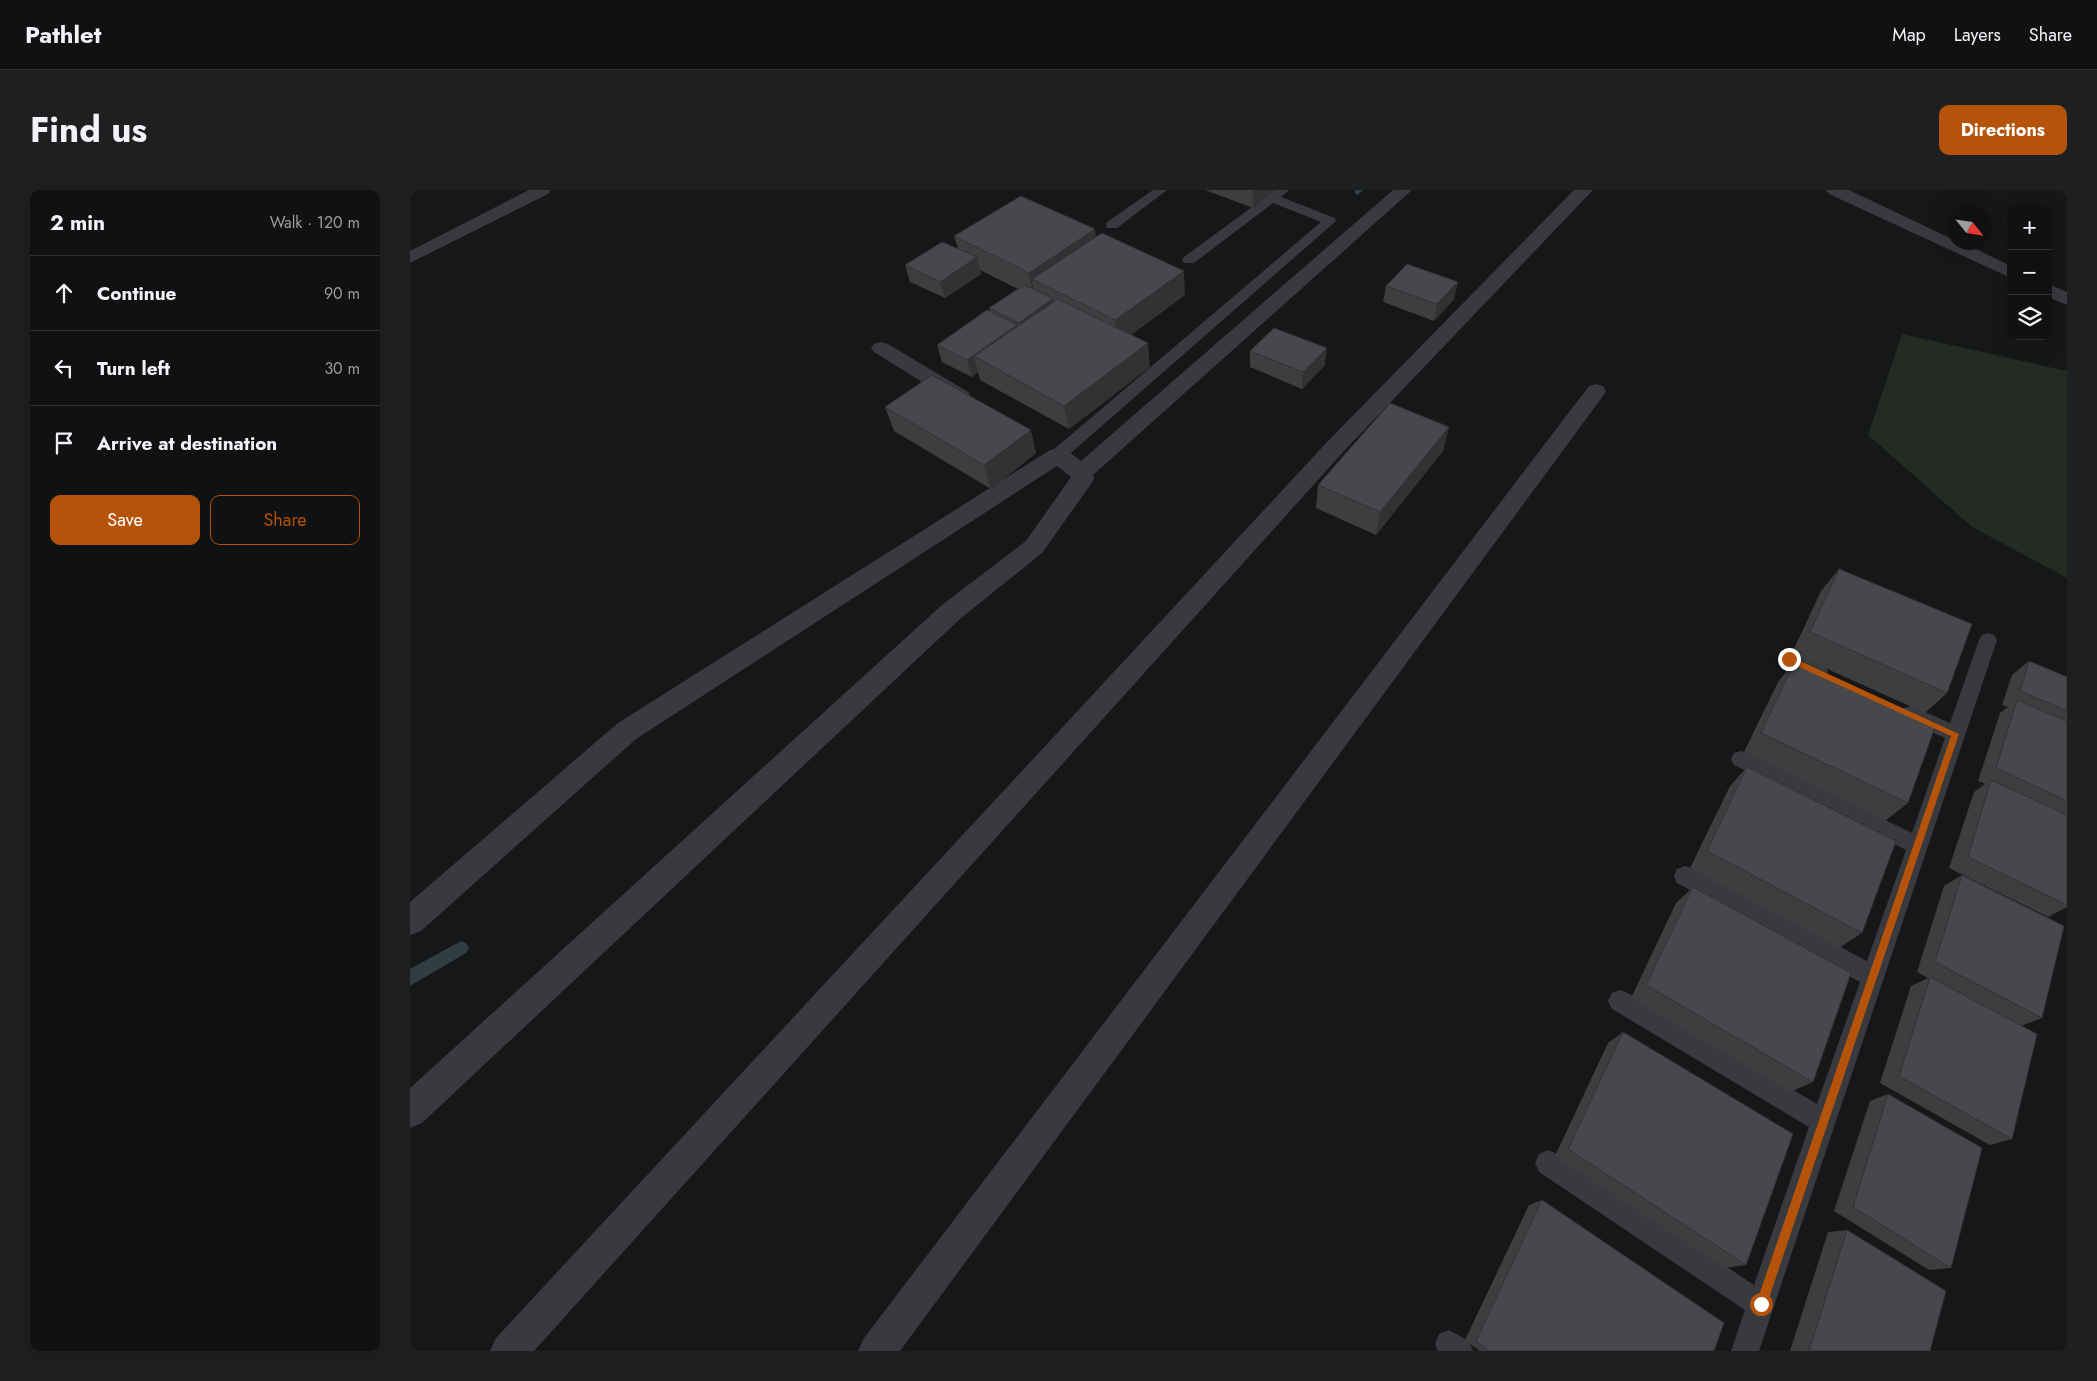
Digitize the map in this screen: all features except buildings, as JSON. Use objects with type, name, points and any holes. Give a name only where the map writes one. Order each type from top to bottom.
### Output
[{"type":"street","points":[[410,258],[542,190]]},
{"type":"street","points":[[1082,473],[1403,190]]},
{"type":"street","points":[[509,1351],[1336,446],[1584,190]]},
{"type":"street","points":[[1835,190],[2007,271]]},
{"type":"street","points":[[2052,292],[2067,299]]},
{"type":"street","points":[[881,348],[982,409]]},
{"type":"street","points":[[877,1351],[1596,391]]},
{"type":"street","points":[[410,922],[627,731],[1049,450],[1082,473],[1084,479],[1034,548],[951,612],[410,1111]]},
{"type":"lane","points":[[1112,225],[1161,190]]},
{"type":"lane","points":[[1049,450],[1330,221],[1278,194],[1189,260]]},
{"type":"lane","points":[[1745,1351],[1988,640]]},
{"type":"lane","points":[[1789,659],[1832,678]]},
{"type":"lane","points":[[1894,706],[1955,734]]},
{"type":"lane","points":[[1741,759],[1918,846]]},
{"type":"lane","points":[[1685,876],[1872,976]]},
{"type":"lane","points":[[1620,1001],[1823,1121]]},
{"type":"lane","points":[[1548,1163],[1761,1304]]},
{"type":"shaded area","points":[[1902,334],[2067,371],[2067,578],[1972,527],[1868,435]]},
{"type":"waterway","points":[[410,978],[461,948]]},
{"type":"route","points":[[1761,1304],[1955,734],[1789,659]]}]
